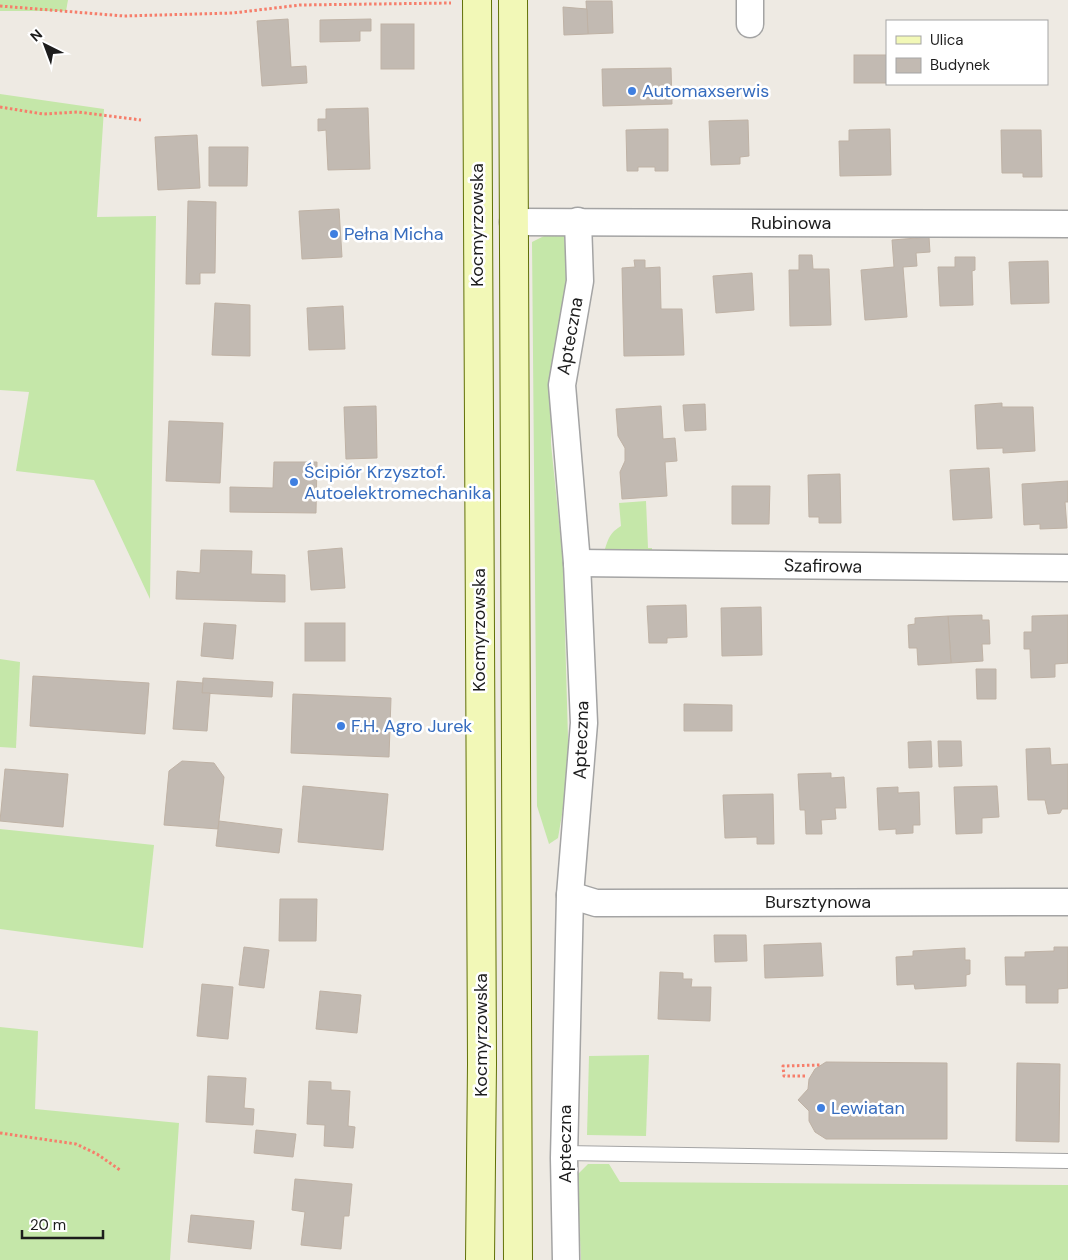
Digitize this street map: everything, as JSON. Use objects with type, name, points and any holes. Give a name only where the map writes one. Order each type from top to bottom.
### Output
[{"type":"main road","name":"Kocmyrzowska","points":[[514,0],[513,222],[518,1260]]},
{"type":"main road","name":"Kocmyrzowska","points":[[477,1],[482,1058],[480,1260]]},
{"type":"street","name":"Apteczna","points":[[566,1260],[564,1153],[570,894],[584,722],[577,563],[562,385],[580,281],[578,221]]},
{"type":"street","name":"Rubinowa","points":[[513,222],[1068,224]]},
{"type":"street","name":"Szafirowa","points":[[577,563],[1068,568]]},
{"type":"street","name":"Bursztynowa","points":[[570,894],[596,903],[1068,902]]},
{"type":"lane","points":[[564,1153],[1068,1161]]},
{"type":"path","points":[[0,6],[124,16],[233,13],[300,5],[356,2],[477,1]]},
{"type":"path","points":[[0,108],[43,114],[78,112],[141,120]]},
{"type":"path","points":[[805,1076],[784,1076],[783,1066],[821,1065]]},
{"type":"path","points":[[0,1133],[76,1144],[97,1154],[120,1170]]},
{"type":"green space","points":[[0,0],[68,0],[66,11],[0,11]]},
{"type":"green space","points":[[0,94],[104,109],[97,217],[156,216],[150,599],[94,480],[16,471],[29,392],[0,390]]},
{"type":"green space","points":[[552,232],[564,234],[568,281],[551,365],[551,444],[563,561],[569,773],[558,838],[549,844],[537,806],[532,242]]},
{"type":"green space","points":[[646,501],[648,548],[652,548],[652,551],[609,553],[605,549],[609,538],[621,526],[619,503]]},
{"type":"green space","points":[[0,659],[20,662],[16,748],[0,747]]},
{"type":"green space","points":[[0,829],[154,845],[143,948],[0,929]]},
{"type":"green space","points":[[0,1027],[38,1031],[35,1109],[179,1123],[170,1260],[0,1260]]},
{"type":"green space","points":[[649,1055],[646,1136],[587,1135],[589,1056]]},
{"type":"green space","points":[[588,1164],[609,1164],[620,1182],[1068,1185],[1068,1260],[581,1260],[577,1175]]},
{"type":"building","points":[[586,1],[612,1],[613,33],[588,34]]},
{"type":"building","points":[[563,7],[587,9],[588,34],[564,35]]},
{"type":"building","points":[[288,19],[291,67],[306,66],[307,83],[262,86],[257,21]]},
{"type":"building","points":[[371,19],[371,31],[360,31],[360,41],[320,42],[320,20]]},
{"type":"building","points":[[381,24],[414,24],[414,69],[381,69]]},
{"type":"building","points":[[854,55],[886,55],[886,83],[854,83]]},
{"type":"building","points":[[671,68],[672,104],[603,106],[602,69]]},
{"type":"building","points":[[368,108],[370,169],[328,170],[326,130],[318,131],[318,119],[326,119],[326,109]]},
{"type":"building","points":[[748,120],[749,156],[740,157],[740,164],[711,165],[709,121]]},
{"type":"building","points":[[668,129],[668,171],[655,171],[655,167],[638,167],[638,171],[627,171],[626,130]]},
{"type":"building","points":[[890,129],[891,175],[840,176],[839,141],[849,141],[849,130]]},
{"type":"building","points":[[1001,130],[1041,130],[1042,177],[1023,177],[1023,173],[1002,173]]},
{"type":"building","points":[[197,135],[200,188],[158,190],[155,137]]},
{"type":"building","points":[[209,147],[248,147],[247,186],[209,186]]},
{"type":"building","points":[[188,201],[216,202],[215,273],[200,273],[200,284],[186,284]]},
{"type":"building","points":[[339,209],[342,257],[302,259],[299,211]]},
{"type":"building","points":[[929,237],[930,252],[916,253],[917,266],[903,267],[907,317],[865,320],[861,270],[894,267],[892,240]]},
{"type":"building","points":[[799,255],[812,255],[813,269],[829,269],[831,325],[790,326],[789,270],[799,270]]},
{"type":"building","points":[[955,257],[975,257],[975,270],[972,271],[973,305],[940,306],[938,267],[955,267]]},
{"type":"building","points":[[634,260],[645,260],[645,268],[660,267],[661,309],[682,309],[684,355],[624,356],[622,268],[635,267]]},
{"type":"building","points":[[1048,261],[1049,303],[1011,304],[1009,262]]},
{"type":"building","points":[[752,273],[754,310],[716,313],[713,276]]},
{"type":"building","points":[[215,303],[250,305],[250,356],[212,355]]},
{"type":"building","points":[[343,306],[345,349],[309,350],[307,308]]},
{"type":"building","points":[[1002,403],[1002,407],[1033,407],[1035,451],[1003,453],[1003,448],[977,449],[975,405]]},
{"type":"building","points":[[705,404],[706,430],[685,431],[683,405]]},
{"type":"building","points":[[376,406],[377,458],[346,459],[344,407]]},
{"type":"building","points":[[661,406],[663,439],[675,438],[677,461],[665,462],[667,496],[622,499],[620,472],[625,461],[625,448],[618,436],[616,409]]},
{"type":"building","points":[[169,421],[223,423],[220,483],[166,481]]},
{"type":"building","points":[[274,462],[317,462],[316,513],[230,512],[230,487],[273,488]]},
{"type":"building","points":[[989,468],[992,518],[953,520],[950,470]]},
{"type":"building","points":[[840,474],[841,523],[819,523],[819,517],[809,517],[808,475]]},
{"type":"building","points":[[1068,481],[1068,502],[1065,502],[1067,528],[1040,529],[1040,524],[1024,525],[1022,484]]},
{"type":"building","points":[[732,486],[770,486],[769,524],[732,524]]},
{"type":"building","points":[[342,548],[345,588],[311,590],[308,551]]},
{"type":"building","points":[[201,550],[252,551],[251,574],[285,575],[285,602],[176,599],[177,571],[200,573]]},
{"type":"building","points":[[686,605],[687,637],[667,638],[667,643],[649,643],[647,606]]},
{"type":"building","points":[[761,607],[762,655],[722,656],[721,608]]},
{"type":"building","points":[[982,615],[982,620],[989,620],[990,644],[982,644],[983,661],[951,663],[948,616]]},
{"type":"building","points":[[1068,615],[1068,663],[1055,664],[1055,677],[1031,678],[1030,649],[1024,649],[1024,632],[1032,632],[1032,616]]},
{"type":"building","points":[[948,616],[951,663],[918,665],[917,648],[909,648],[908,625],[915,624],[915,618]]},
{"type":"building","points":[[204,623],[236,625],[233,659],[201,656]]},
{"type":"building","points":[[305,623],[345,623],[345,661],[305,661]]},
{"type":"building","points":[[976,669],[996,669],[996,699],[977,699]]},
{"type":"building","points":[[33,676],[149,683],[145,734],[30,726]]},
{"type":"building","points":[[203,678],[273,682],[272,697],[202,693]]},
{"type":"building","points":[[177,681],[203,683],[202,693],[210,693],[207,731],[173,729]]},
{"type":"building","name":"F.H. Agro Jurek","points":[[293,694],[391,698],[389,757],[291,753]]},
{"type":"building","points":[[684,704],[732,705],[732,731],[684,731]]},
{"type":"building","points":[[931,741],[932,767],[909,768],[908,742]]},
{"type":"building","points":[[938,741],[961,741],[962,766],[939,767]]},
{"type":"building","points":[[1050,748],[1051,765],[1068,764],[1068,809],[1062,809],[1060,813],[1048,814],[1045,800],[1028,800],[1026,749]]},
{"type":"building","points":[[182,761],[214,763],[224,777],[218,829],[164,825],[169,771]]},
{"type":"building","points":[[5,769],[68,774],[63,827],[0,821]]},
{"type":"building","points":[[831,773],[831,778],[844,777],[846,808],[835,808],[836,819],[821,820],[822,834],[806,834],[805,810],[800,810],[798,774]]},
{"type":"building","points":[[303,786],[388,794],[383,850],[298,842]]},
{"type":"building","points":[[997,786],[999,817],[982,818],[982,833],[956,834],[954,787]]},
{"type":"building","points":[[898,787],[898,793],[919,792],[920,825],[913,825],[913,833],[896,834],[896,829],[879,830],[877,788]]},
{"type":"building","points":[[773,794],[774,844],[757,844],[757,837],[725,838],[723,795]]},
{"type":"building","points":[[219,821],[282,829],[279,853],[216,846]]},
{"type":"building","points":[[280,899],[317,899],[316,941],[279,941]]},
{"type":"building","points":[[714,935],[746,935],[747,961],[715,962]]},
{"type":"building","points":[[821,943],[823,976],[765,978],[764,945]]},
{"type":"building","points":[[244,947],[269,950],[264,988],[239,985]]},
{"type":"building","points":[[1054,947],[1068,947],[1068,988],[1058,989],[1058,1003],[1026,1003],[1026,985],[1006,985],[1005,957],[1025,957],[1025,952],[1054,951]]},
{"type":"building","points":[[965,948],[965,960],[970,960],[970,974],[966,975],[966,986],[915,989],[914,984],[897,985],[896,957],[913,956],[913,951]]},
{"type":"building","points":[[660,972],[683,973],[683,979],[692,979],[691,987],[711,987],[710,1021],[658,1019]]},
{"type":"building","points":[[202,984],[233,987],[228,1039],[197,1036]]},
{"type":"building","points":[[320,991],[361,995],[357,1033],[316,1029]]},
{"type":"building","points":[[826,1062],[947,1063],[947,1139],[826,1139],[815,1132],[809,1121],[809,1111],[798,1100],[808,1089],[809,1079],[815,1069]]},
{"type":"building","points":[[1017,1063],[1060,1064],[1059,1142],[1016,1141]]},
{"type":"building","points":[[208,1076],[246,1078],[244,1108],[254,1109],[253,1125],[206,1122]]},
{"type":"building","points":[[309,1081],[331,1082],[331,1090],[350,1091],[348,1126],[355,1127],[353,1148],[324,1146],[325,1125],[307,1124]]},
{"type":"building","points":[[256,1130],[296,1134],[293,1157],[254,1153]]},
{"type":"building","points":[[295,1179],[352,1184],[349,1216],[344,1216],[341,1249],[301,1245],[305,1212],[292,1210]]},
{"type":"building","points":[[191,1215],[254,1221],[251,1249],[188,1242]]},
{"type":"place","name":"Automaxserwis","points":[[632,91]]},
{"type":"place","name":"Pełna Micha","points":[[334,234]]},
{"type":"place","name":"Ścipiór Krzysztof. Autoelektromechanika","points":[[294,482]]},
{"type":"place","name":"F.H. Agro Jurek","points":[[341,726]]},
{"type":"place","name":"Lewiatan","points":[[821,1108]]}]
